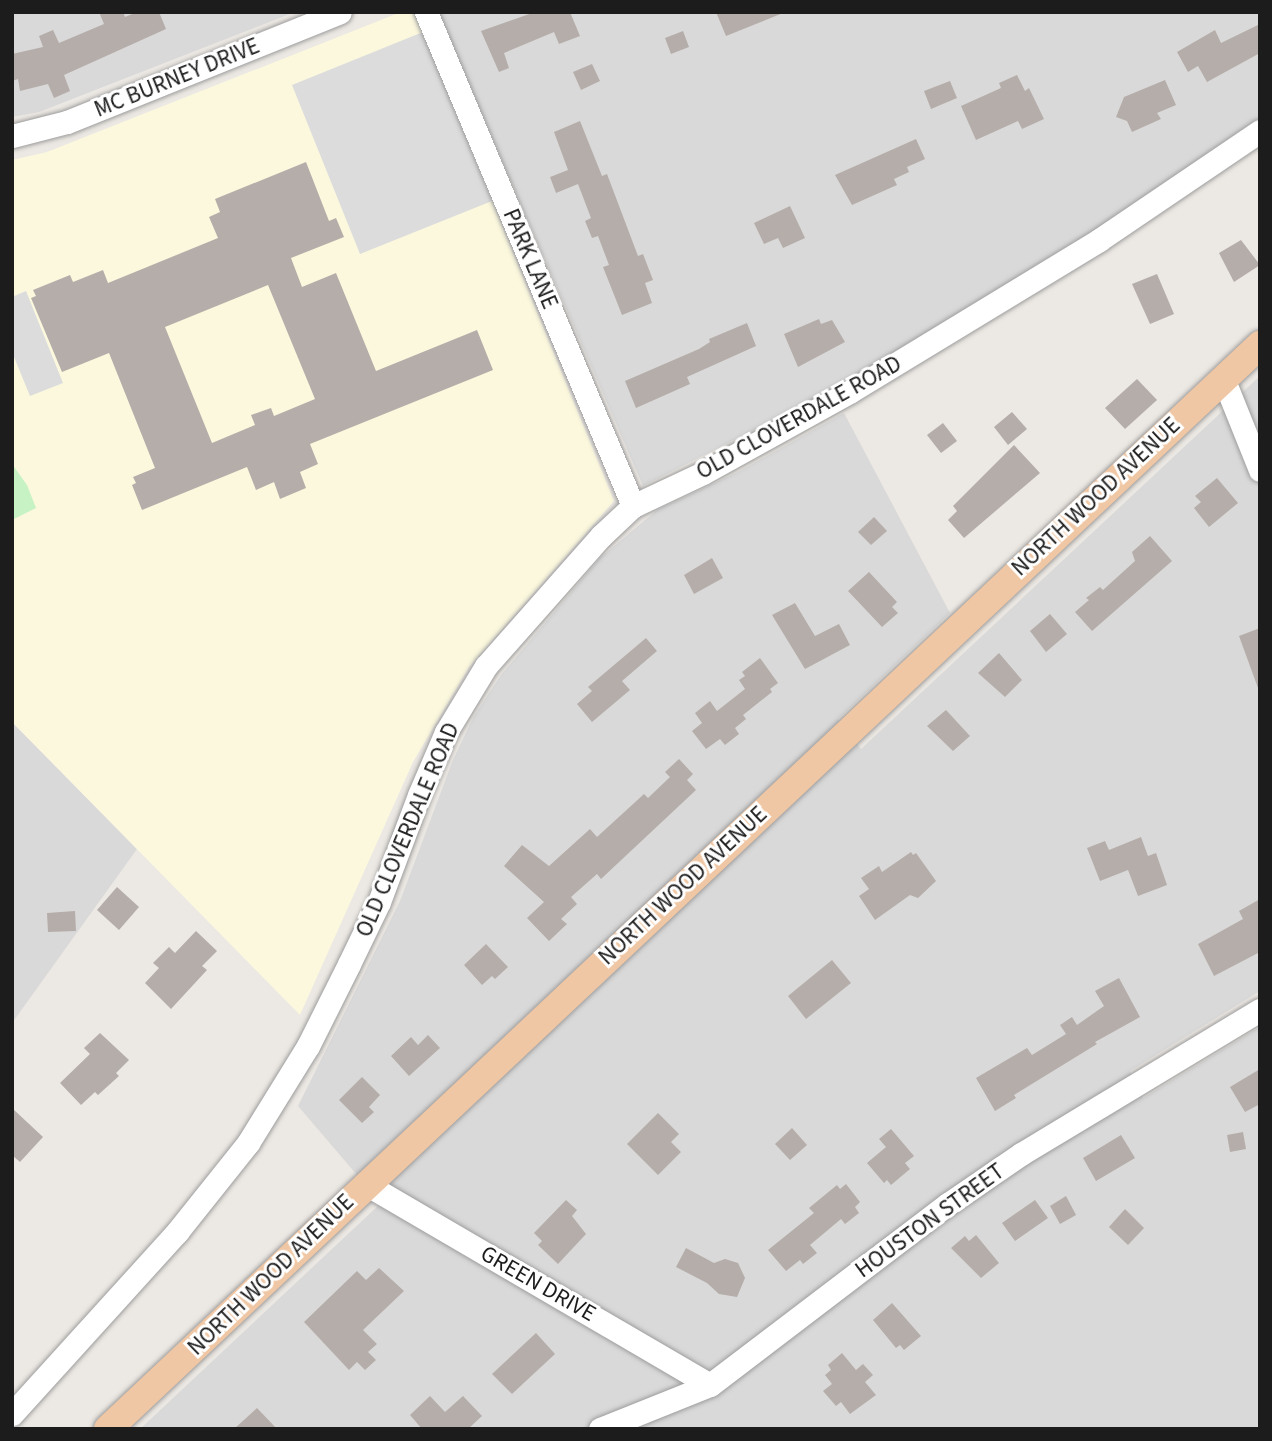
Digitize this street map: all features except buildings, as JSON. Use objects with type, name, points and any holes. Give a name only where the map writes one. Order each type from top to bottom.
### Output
[{"type":"main road","name":"NORTH WOOD AVENUE","points":[[108,1429],[1260,345]]},
{"type":"street","name":"MC BURNEY DRIVE","points":[[12,136],[67,122],[340,12]]},
{"type":"street","name":"PARK LANE","points":[[426,12],[633,506]]},
{"type":"street","name":"OLD CLOVERDALE ROAD","points":[[12,1414],[177,1232],[248,1143],[308,1046],[349,964],[383,892],[436,753],[486,666],[601,536],[633,506],[714,467],[851,391],[1099,240],[1260,131]]},
{"type":"street","points":[[1223,378],[1260,470]]},
{"type":"street","name":"HOUSTON STREET","points":[[601,1429],[710,1385],[948,1204],[1021,1154],[1260,1010]]},
{"type":"street","name":"GREEN DRIVE","points":[[366,1184],[710,1385]]},
{"type":"shaded area","points":[[12,12],[295,12],[39,112],[12,117]]},
{"type":"shaded area","points":[[401,12],[413,12],[423,32],[614,501],[469,667],[413,762],[300,1015],[12,722],[12,160],[47,152]]},
{"type":"shaded area","points":[[438,12],[1260,12],[1260,119],[1174,182],[829,392],[643,486]]},
{"type":"shaded area","points":[[423,32],[492,201],[360,254],[292,85]]},
{"type":"shaded area","points":[[26,291],[63,383],[30,396],[12,352],[12,297]]},
{"type":"shaded area","points":[[1260,376],[1260,991],[1130,1071],[1143,1098],[1260,1027],[1260,1429],[140,1429],[381,1203],[298,1106],[400,901],[453,760],[474,716],[501,675],[600,558],[657,510],[738,472],[844,413],[950,613],[838,719],[861,749]]},
{"type":"shaded area","points":[[12,722],[137,849],[12,1023]]},
{"type":"green space","points":[[12,464],[27,485],[36,508],[12,520]]}]
